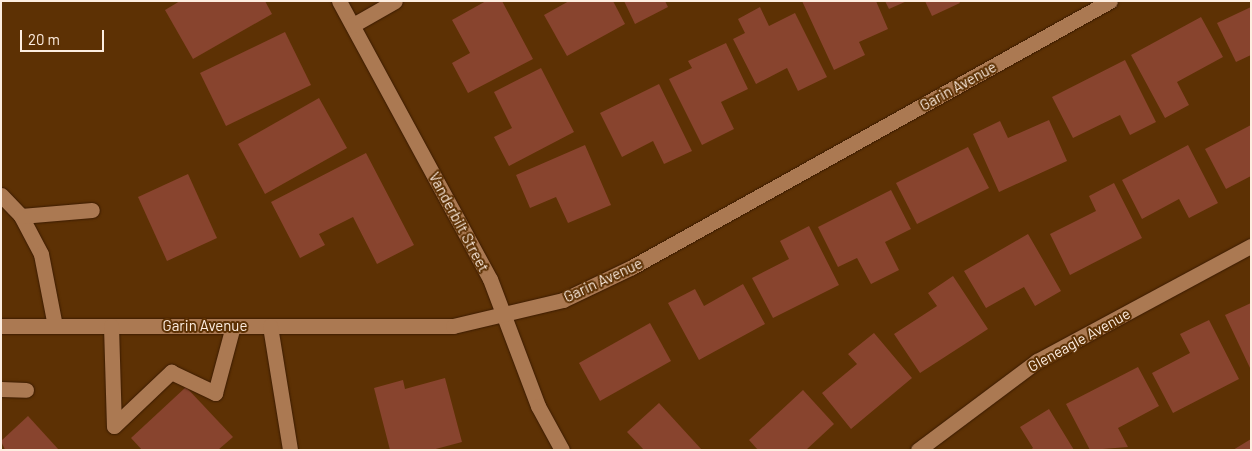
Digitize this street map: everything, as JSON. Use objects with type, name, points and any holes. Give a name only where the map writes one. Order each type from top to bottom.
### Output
[{"type":"street","name":"Vanderbilt Street","points":[[340,1],[490,279],[538,406],[562,450]]},
{"type":"street","points":[[353,25],[395,1]]},
{"type":"street","name":"Garin Avenue","points":[[1,326],[453,326],[563,300],[632,267],[1110,1]]},
{"type":"street","points":[[1,194],[21,216],[41,254],[55,326]]},
{"type":"street","points":[[21,216],[92,210]]},
{"type":"street","name":"Gleneagle Avenue","points":[[918,450],[1037,361],[1251,246]]},
{"type":"street","points":[[111,326],[114,426],[170,372],[215,393],[233,326]]},
{"type":"street","points":[[270,326],[290,450]]},
{"type":"street","points":[[1,389],[26,390]]},
{"type":"building","points":[[180,1],[265,1],[272,14],[193,59],[165,10]]},
{"type":"building","points":[[486,1],[502,1],[533,59],[468,93],[452,63],[470,53],[452,20]]},
{"type":"building","points":[[569,1],[613,1],[625,24],[567,56],[544,15]]},
{"type":"building","points":[[624,1],[665,1],[668,7],[635,24]]},
{"type":"building","points":[[802,1],[876,1],[888,29],[859,42],[865,55],[834,70]]},
{"type":"building","points":[[885,1],[907,1],[889,9]]},
{"type":"building","points":[[925,1],[959,1],[960,3],[932,16]]},
{"type":"building","points":[[760,7],[769,26],[795,13],[827,77],[798,91],[787,68],[756,84],[733,39],[745,33],[738,19]]},
{"type":"building","points":[[1251,7],[1251,55],[1236,62],[1217,23]]},
{"type":"building","points":[[1201,17],[1223,57],[1177,82],[1189,105],[1165,118],[1131,55]]},
{"type":"building","points":[[285,32],[311,85],[226,126],[200,73]]},
{"type":"building","points":[[726,43],[748,89],[721,102],[734,129],[702,145],[669,79],[692,68],[688,61]]},
{"type":"building","points":[[1125,60],[1156,122],[1130,135],[1120,115],[1073,138],[1052,97]]},
{"type":"building","points":[[541,68],[574,132],[509,166],[494,137],[512,128],[494,92]]},
{"type":"building","points":[[659,84],[692,151],[664,164],[653,141],[622,157],[600,113]]},
{"type":"building","points":[[319,98],[347,148],[265,194],[238,144]]},
{"type":"building","points":[[1049,120],[1067,161],[999,192],[973,134],[1000,121],[1008,138]]},
{"type":"building","points":[[1251,125],[1251,176],[1226,189],[1205,149]]},
{"type":"building","points":[[585,145],[611,205],[568,223],[556,197],[530,208],[516,175]]},
{"type":"building","points":[[1188,145],[1218,203],[1189,218],[1179,199],[1142,219],[1122,180]]},
{"type":"building","points":[[968,147],[989,188],[917,224],[896,183]]},
{"type":"building","points":[[366,153],[414,245],[377,264],[353,217],[319,234],[325,245],[300,258],[271,202]]},
{"type":"building","points":[[188,174],[217,238],[167,261],[138,197]]},
{"type":"building","points":[[1114,183],[1142,238],[1070,275],[1050,234],[1096,211],[1089,196]]},
{"type":"building","points":[[891,190],[911,229],[885,242],[899,270],[871,284],[857,258],[838,267],[818,227]]},
{"type":"building","points":[[809,226],[839,285],[773,318],[752,278],[789,259],[780,241]]},
{"type":"building","points":[[1028,234],[1061,291],[1035,306],[1024,287],[986,308],[964,271]]},
{"type":"building","points":[[953,276],[988,329],[920,373],[894,334],[937,306],[928,293]]},
{"type":"building","points":[[743,284],[765,324],[699,360],[668,303],[695,289],[704,306]]},
{"type":"building","points":[[1251,303],[1251,370],[1225,315]]},
{"type":"building","points":[[1209,320],[1239,379],[1173,413],[1152,373],[1190,353],[1180,334]]},
{"type":"building","points":[[650,323],[671,361],[600,401],[579,363]]},
{"type":"building","points":[[874,333],[912,378],[851,429],[822,393],[857,364],[848,354]]},
{"type":"building","points":[[1138,367],[1159,406],[1118,428],[1128,447],[1090,450],[1066,404]]},
{"type":"building","points":[[445,378],[462,442],[432,450],[390,450],[374,388],[403,380],[405,389]]},
{"type":"building","points":[[186,387],[233,437],[218,450],[142,450],[131,438]]},
{"type":"building","points":[[803,390],[834,424],[806,450],[758,450],[749,440]]},
{"type":"building","points":[[659,403],[702,450],[644,450],[627,432]]},
{"type":"building","points":[[1049,409],[1074,450],[1030,450],[1033,448],[1020,427]]},
{"type":"building","points":[[28,416],[59,450],[5,450],[1,441]]},
{"type":"building","points":[[1251,439],[1251,450],[1233,450]]}]
